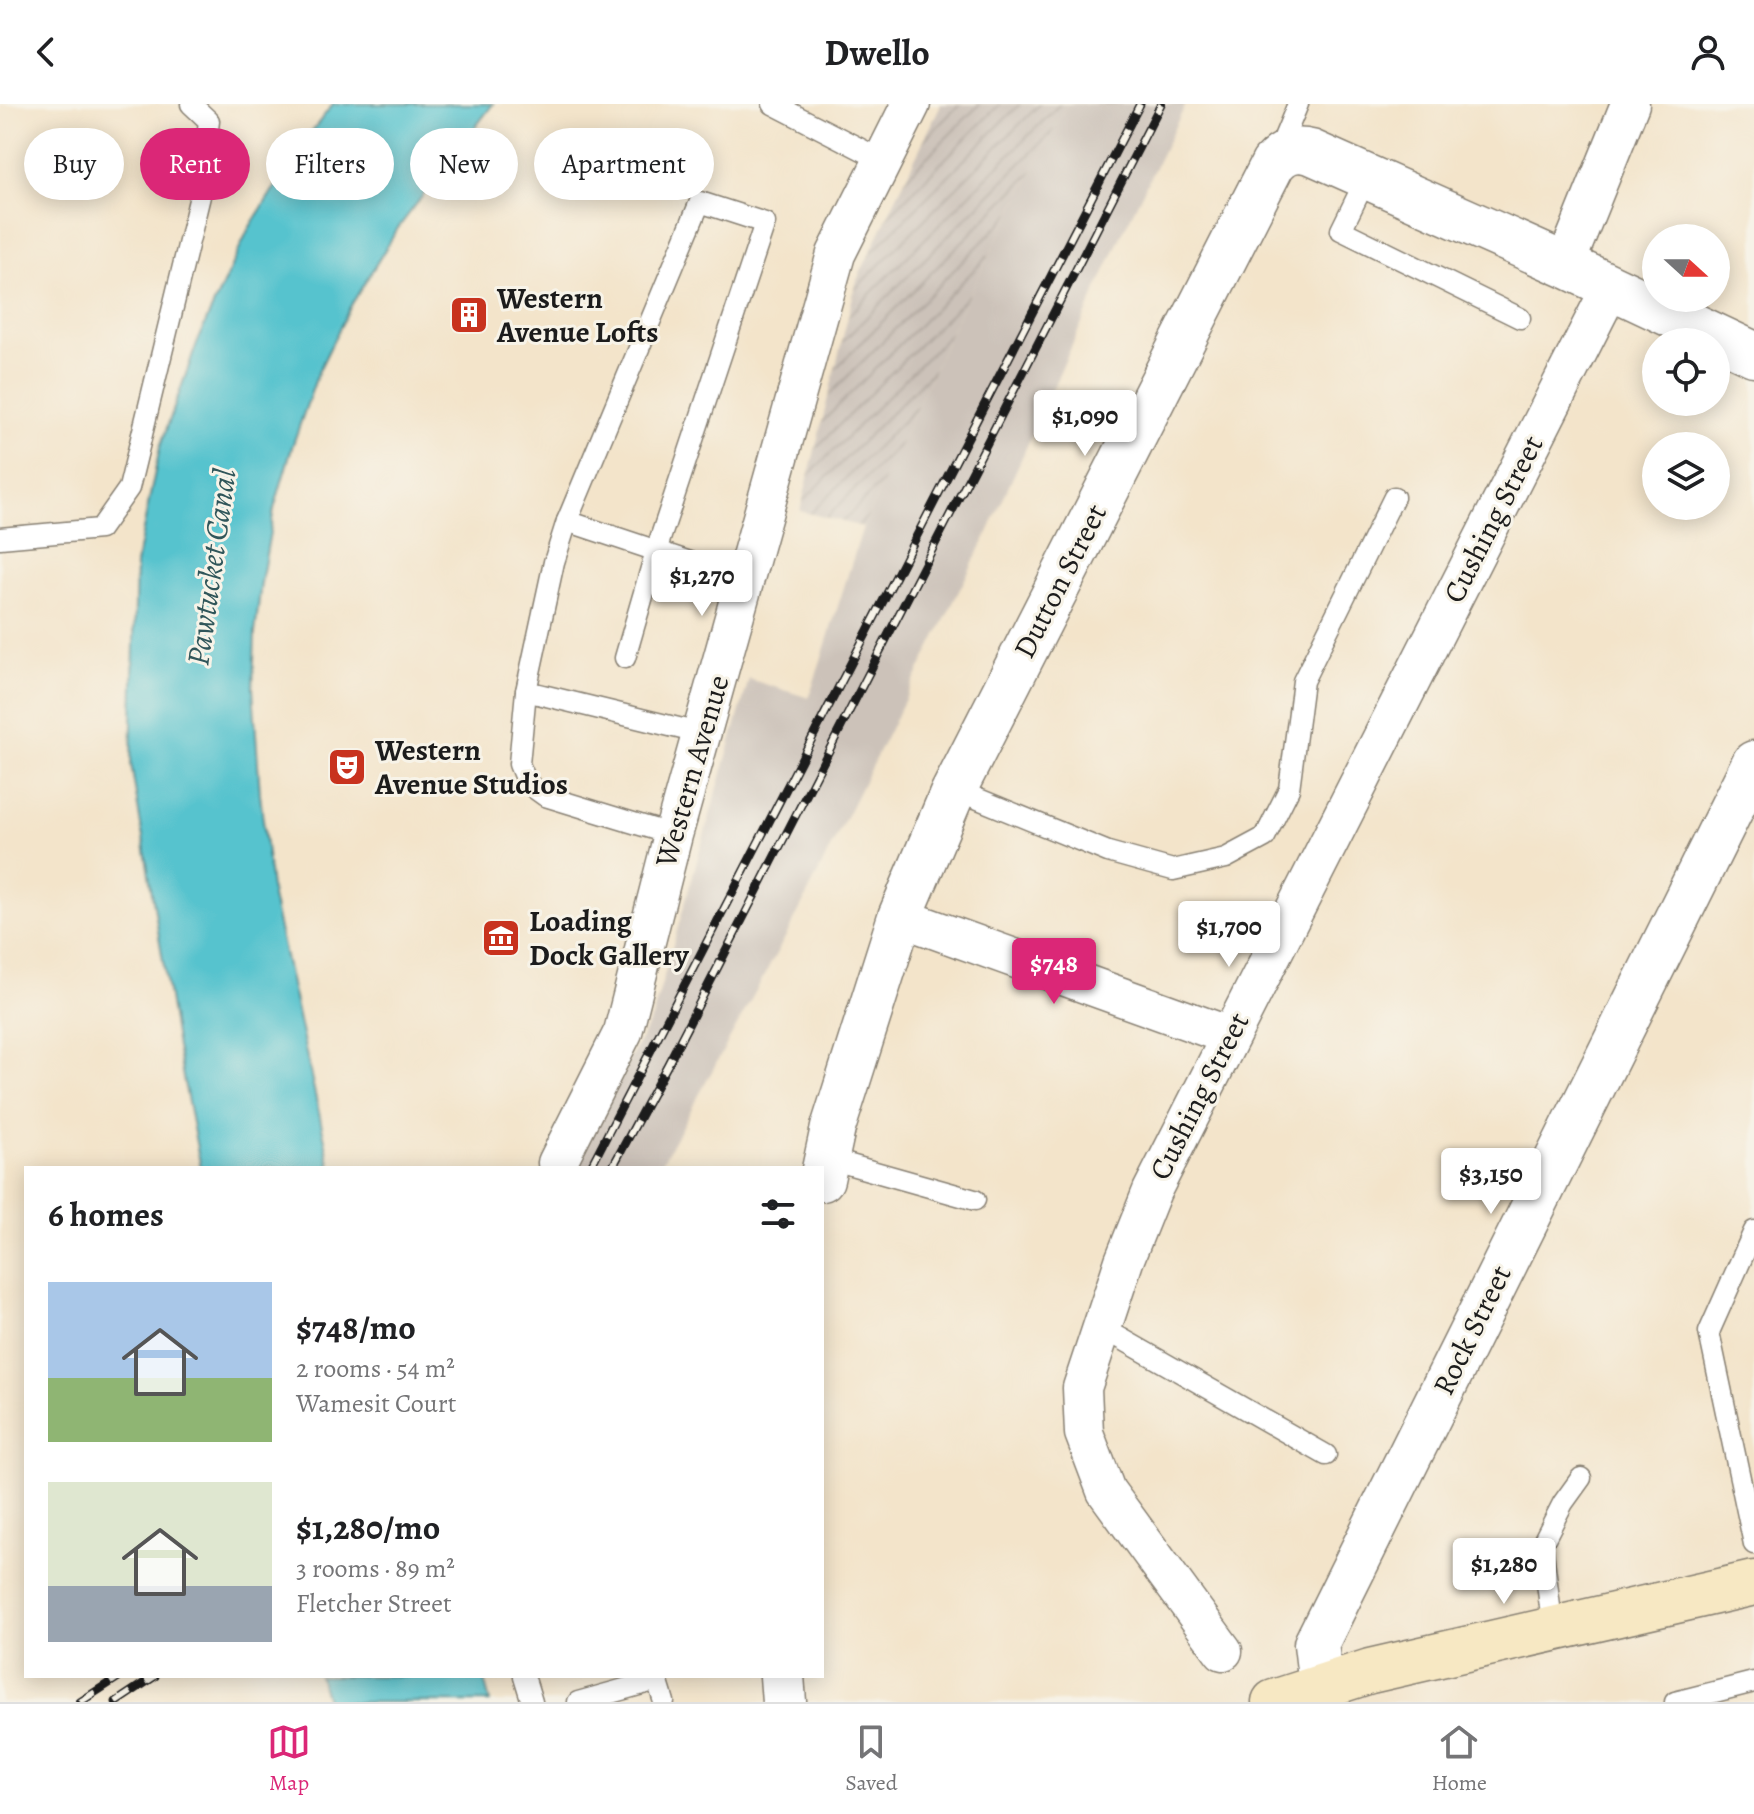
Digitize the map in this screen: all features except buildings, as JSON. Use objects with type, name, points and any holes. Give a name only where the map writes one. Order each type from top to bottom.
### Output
[{"type":"main road","points":[[1274,1702],[1322,1694],[1370,1671],[1754,1583]]},
{"type":"street","name":"Western Avenue","points":[[557,1163],[623,1032],[673,835],[836,254],[911,104]]},
{"type":"street","points":[[1565,265],[1630,104]]},
{"type":"street","points":[[1273,164],[1280,155],[1301,149],[1752,346]]},
{"type":"street","name":"Dutton Street","points":[[824,1169],[833,1128],[900,917],[954,789],[1273,164]]},
{"type":"street","name":"Cushing Street","points":[[1223,1651],[1106,1491],[1084,1433],[1082,1388],[1101,1327],[1152,1191],[1611,287]]},
{"type":"street","name":"Rock Street","points":[[1322,1694],[1316,1644],[1754,763]]},
{"type":"street","points":[[900,917],[1230,1036]]},
{"type":"street","points":[[782,1678],[784,1702]]},
{"type":"lane","points":[[0,538],[100,529],[129,488],[200,196],[209,121],[191,104]]},
{"type":"lane","points":[[773,104],[810,112],[882,160]]},
{"type":"lane","points":[[1273,164],[1298,104]]},
{"type":"lane","points":[[1367,177],[1341,230],[1520,318]]},
{"type":"lane","points":[[625,658],[656,551],[765,223],[700,202],[567,521],[554,562],[526,691],[519,764],[527,783],[545,796],[673,835]]},
{"type":"lane","points":[[954,789],[1108,852],[1173,870],[1226,858],[1265,837],[1289,789],[1303,681],[1394,497]]},
{"type":"lane","points":[[567,521],[744,580]]},
{"type":"lane","points":[[526,691],[703,734]]},
{"type":"lane","points":[[824,1169],[975,1200]]},
{"type":"lane","points":[[1754,1231],[1709,1332],[1754,1544]]},
{"type":"lane","points":[[1101,1327],[1326,1455]]},
{"type":"lane","points":[[1553,1630],[1542,1544],[1563,1503],[1581,1478]]},
{"type":"lane","points":[[525,1678],[532,1702]]},
{"type":"lane","points":[[578,1702],[657,1678],[664,1702]]},
{"type":"lane","points":[[1675,1702],[1754,1682]]},
{"type":"shaded area","points":[[941,104],[1067,104],[958,316],[863,527],[800,511],[857,280]]},
{"type":"shaded area","points":[[1067,104],[1186,104],[1121,236],[986,537],[793,923],[660,1166],[572,1166],[652,1018],[749,679],[809,698],[863,527],[958,316]]},
{"type":"water","name":"Pawtucket Canal","points":[[333,104],[493,104],[475,128],[410,128],[410,200],[419,200],[398,228],[350,307],[319,370],[274,509],[261,583],[253,688],[260,794],[272,897],[331,1166],[201,1166],[177,1047],[131,764],[136,564],[160,447],[200,335],[248,230],[267,200],[394,200],[394,128],[314,128]]},
{"type":"water","points":[[320,1678],[484,1678],[490,1702],[328,1702]]},
{"type":"railway","points":[[591,1166],[1140,104]]},
{"type":"railway","points":[[613,1166],[1161,104]]},
{"type":"railway","points":[[80,1702],[117,1678]]},
{"type":"railway","points":[[116,1702],[152,1678]]},
{"type":"place","name":"Western Avenue Lofts","points":[[469,315]]},
{"type":"place","name":"Western Avenue Studios","points":[[347,767]]},
{"type":"place","name":"Loading Dock Gallery","points":[[501,938]]}]
